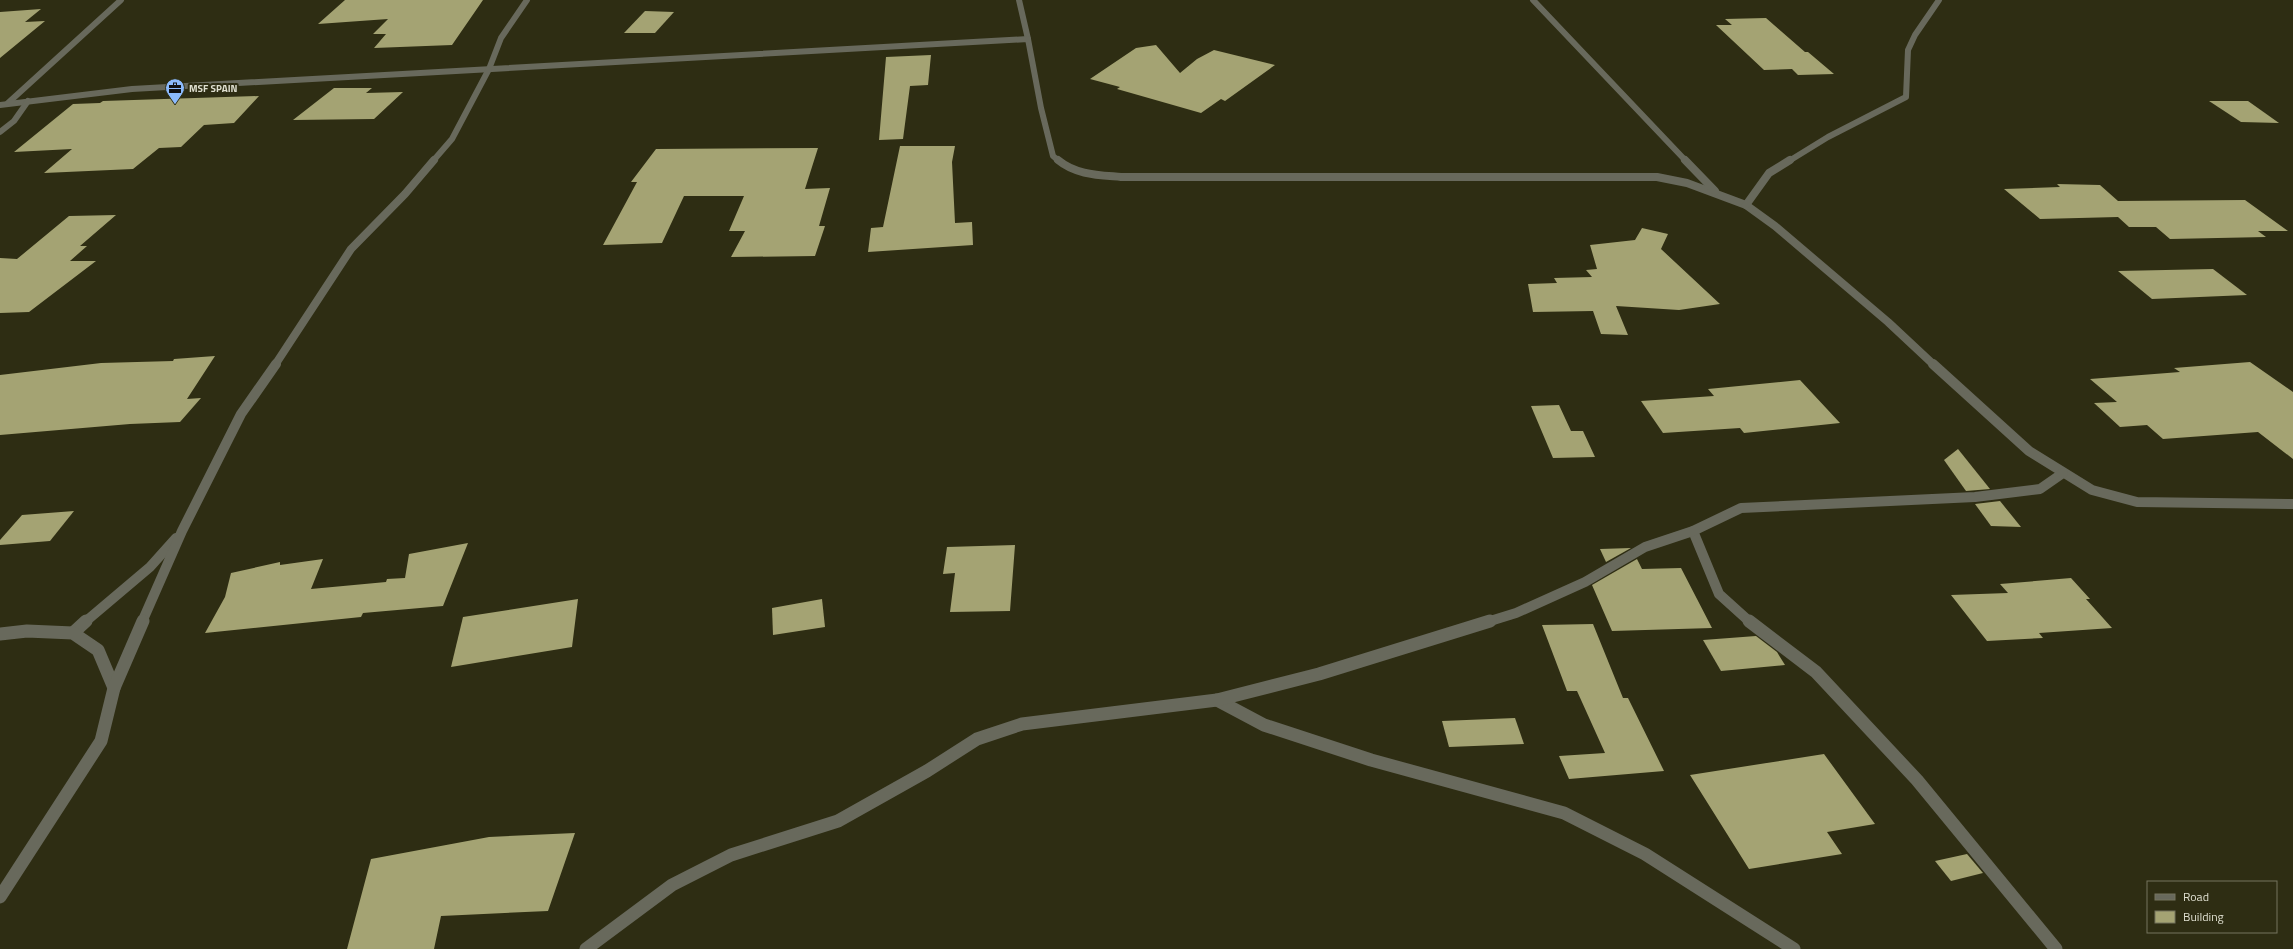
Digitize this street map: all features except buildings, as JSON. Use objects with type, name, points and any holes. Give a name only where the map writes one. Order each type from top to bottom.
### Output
[{"type":"street","points":[[8,103],[121,0]]},
{"type":"street","points":[[0,897],[101,741],[114,688],[182,531],[242,414],[305,322],[351,249],[405,194],[452,138],[488,69],[501,38],[527,0]]},
{"type":"street","points":[[1019,0],[1041,108],[1053,156],[1064,165],[1083,173],[1121,177],[1657,177],[1687,183],[1746,205],[1775,226],[1888,322],[2030,451],[2092,490],[2137,502],[2293,504]]},
{"type":"street","points":[[1533,0],[1716,193]]},
{"type":"street","points":[[1746,205],[1769,172],[1828,137],[1883,107],[1906,97],[1909,86],[1907,56],[1916,32],[1939,0]]},
{"type":"street","points":[[0,105],[132,88],[1028,39]]},
{"type":"street","points":[[0,132],[14,121],[28,101]]},
{"type":"street","points":[[586,949],[672,885],[731,855],[838,821],[927,771],[977,739],[1022,724],[1217,700],[1319,674],[1516,613],[1585,582],[1645,547],[1693,531],[1741,508],[1975,498],[2040,488],[2063,473]]},
{"type":"street","points":[[73,633],[150,567],[182,531]]},
{"type":"street","points":[[1693,531],[1719,594],[1754,626],[1816,672],[1917,780],[2056,949]]},
{"type":"street","points":[[0,634],[27,631],[73,633],[98,650],[114,688]]},
{"type":"street","points":[[1217,700],[1264,725],[1372,760],[1564,813],[1645,854],[1794,949]]},
{"type":"place","name":"MSF SPAIN","points":[[175,105]]}]
